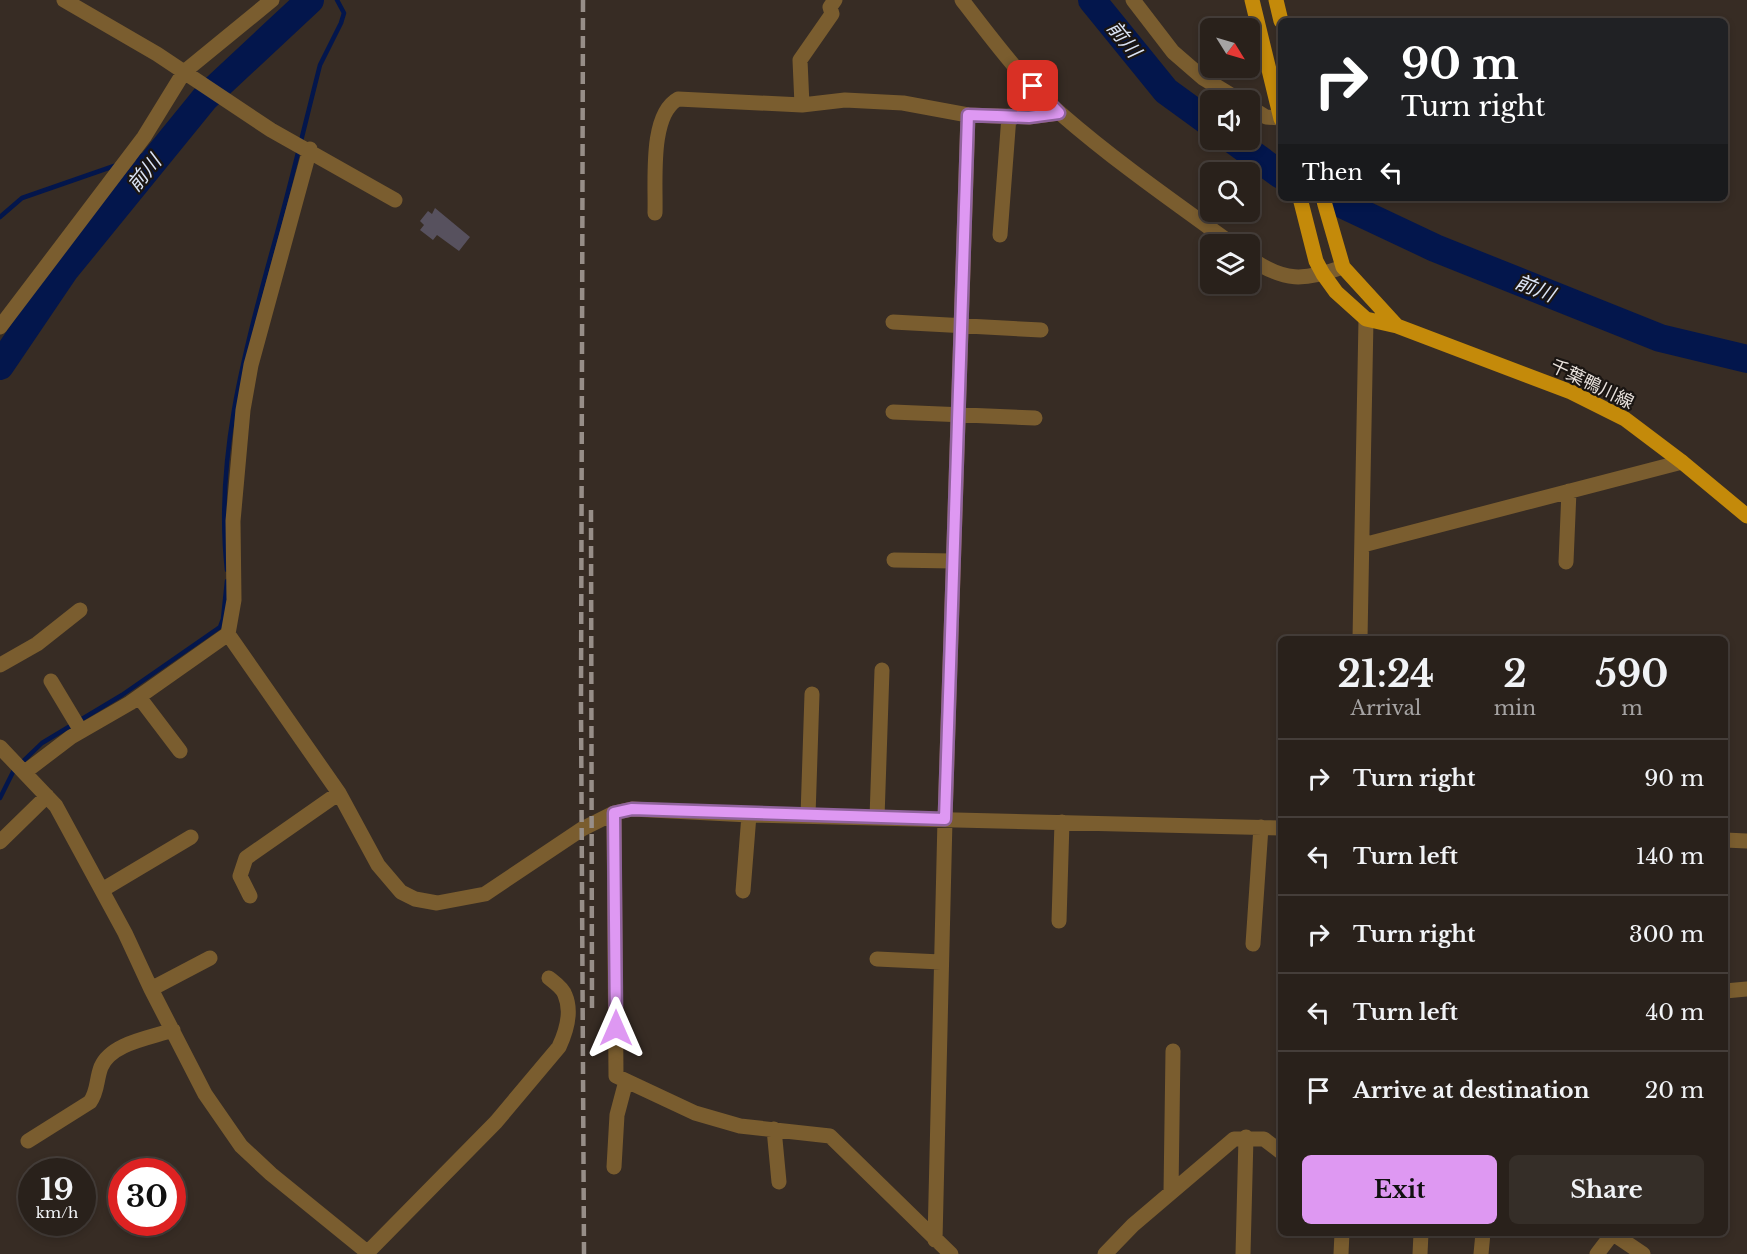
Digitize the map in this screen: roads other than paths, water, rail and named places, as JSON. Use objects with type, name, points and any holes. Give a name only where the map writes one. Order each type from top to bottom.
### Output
[{"type":"main road","points":[[1252,0],[1278,106]]},
{"type":"main road","points":[[1276,0],[1280,18]]},
{"type":"main road","name":"千葉鴨川線","points":[[1301,201],[1323,274],[1336,292],[1366,319],[1397,326],[1571,392],[1625,419],[1682,462],[1747,516]]},
{"type":"main road","name":"千葉鴨川線","points":[[1324,201],[1343,267],[1397,326]]},
{"type":"street","points":[[64,0],[183,72],[242,111],[395,200]]},
{"type":"street","points":[[0,327],[144,137],[183,72],[272,0]]},
{"type":"street","points":[[802,105],[800,60],[803,52],[832,14],[830,7],[835,0]]},
{"type":"street","points":[[962,0],[1020,72],[1059,113],[1141,178],[1218,234]]},
{"type":"street","points":[[1133,0],[1173,52],[1203,78],[1223,90]]},
{"type":"street","points":[[655,213],[657,147],[663,114],[670,104],[678,99],[802,105],[845,100],[903,103],[968,115],[1029,117],[1059,113]]},
{"type":"street","points":[[1260,113],[1266,117],[1278,118]]},
{"type":"street","points":[[944,1249],[941,962],[968,115]]},
{"type":"street","points":[[1000,235],[1009,116]]},
{"type":"street","points":[[303,146],[250,365],[243,410],[233,521],[234,600],[228,634],[339,793],[378,865],[401,892],[437,903],[485,894],[582,829],[614,813],[632,809],[749,815],[1278,828]]},
{"type":"street","points":[[1260,264],[1279,276],[1301,278],[1343,267]]},
{"type":"street","points":[[1360,636],[1366,319]]},
{"type":"street","points":[[893,322],[1041,330]]},
{"type":"street","points":[[893,412],[1035,418]]},
{"type":"street","points":[[1363,544],[1682,462]]},
{"type":"street","points":[[1566,562],[1569,491]]},
{"type":"street","points":[[894,560],[953,561]]},
{"type":"street","points":[[0,665],[37,644],[80,610]]},
{"type":"street","points":[[19,767],[38,759],[138,697],[228,634]]},
{"type":"street","points":[[877,818],[882,670]]},
{"type":"street","points":[[51,681],[81,731]]},
{"type":"street","points":[[808,816],[812,694]]},
{"type":"street","points":[[138,697],[180,751]]},
{"type":"street","points":[[0,747],[56,806],[102,890],[205,1094],[241,1146],[366,1253],[496,1122],[559,1047],[565,1034],[567,1002],[565,993],[549,978]]},
{"type":"street","points":[[250,896],[240,876],[246,858],[339,793]]},
{"type":"street","points":[[0,842],[47,796]]},
{"type":"street","points":[[614,813],[616,1076],[695,1113],[740,1126],[830,1136],[944,1249]]},
{"type":"street","points":[[743,891],[749,815]]},
{"type":"street","points":[[1059,921],[1062,822]]},
{"type":"street","points":[[1253,944],[1261,827]]},
{"type":"street","points":[[102,890],[191,837]]},
{"type":"street","points":[[1728,840],[1747,841]]},
{"type":"street","points":[[151,989],[210,958]]},
{"type":"street","points":[[877,959],[941,962]]},
{"type":"street","points":[[1728,991],[1747,989]]},
{"type":"street","points":[[28,1141],[90,1102],[96,1094],[99,1073],[104,1061],[114,1050],[173,1030]]},
{"type":"street","points":[[1171,1192],[1173,1051]]},
{"type":"street","points":[[614,1167],[617,1115],[626,1081]]},
{"type":"street","points":[[774,1129],[779,1182]]},
{"type":"street","points":[[1243,1254],[1246,1137]]},
{"type":"street","points":[[1105,1254],[1171,1192],[1234,1139],[1246,1137],[1264,1139],[1278,1150]]},
{"type":"street","points":[[1341,1254],[1342,1236]]},
{"type":"street","points":[[1420,1254],[1421,1236]]},
{"type":"street","points":[[1482,1254],[1484,1236]]},
{"type":"street","points":[[1597,1254],[1611,1236]]},
{"type":"street","points":[[1617,1236],[1636,1252]]},
{"type":"waterway","name":"前川","points":[[0,366],[65,270],[205,98],[310,0]]},
{"type":"waterway","points":[[227,570],[224,530],[225,490],[234,410],[251,332],[320,65],[344,13],[337,0]]},
{"type":"waterway","name":"前川","points":[[1092,0],[1166,91],[1200,116]]},
{"type":"waterway","points":[[133,159],[162,149]]},
{"type":"waterway","name":"前川","points":[[1247,150],[1278,173]]},
{"type":"waterway","points":[[0,217],[22,198],[117,165]]},
{"type":"waterway","name":"前川","points":[[1335,201],[1435,248],[1660,338],[1747,359]]},
{"type":"waterway","points":[[0,798],[14,770],[42,743],[122,695],[220,627],[227,581]]},
{"type":"railway","points":[[583,0],[581,705],[584,1254]]},
{"type":"railway","points":[[591,510],[592,1008]]}]
